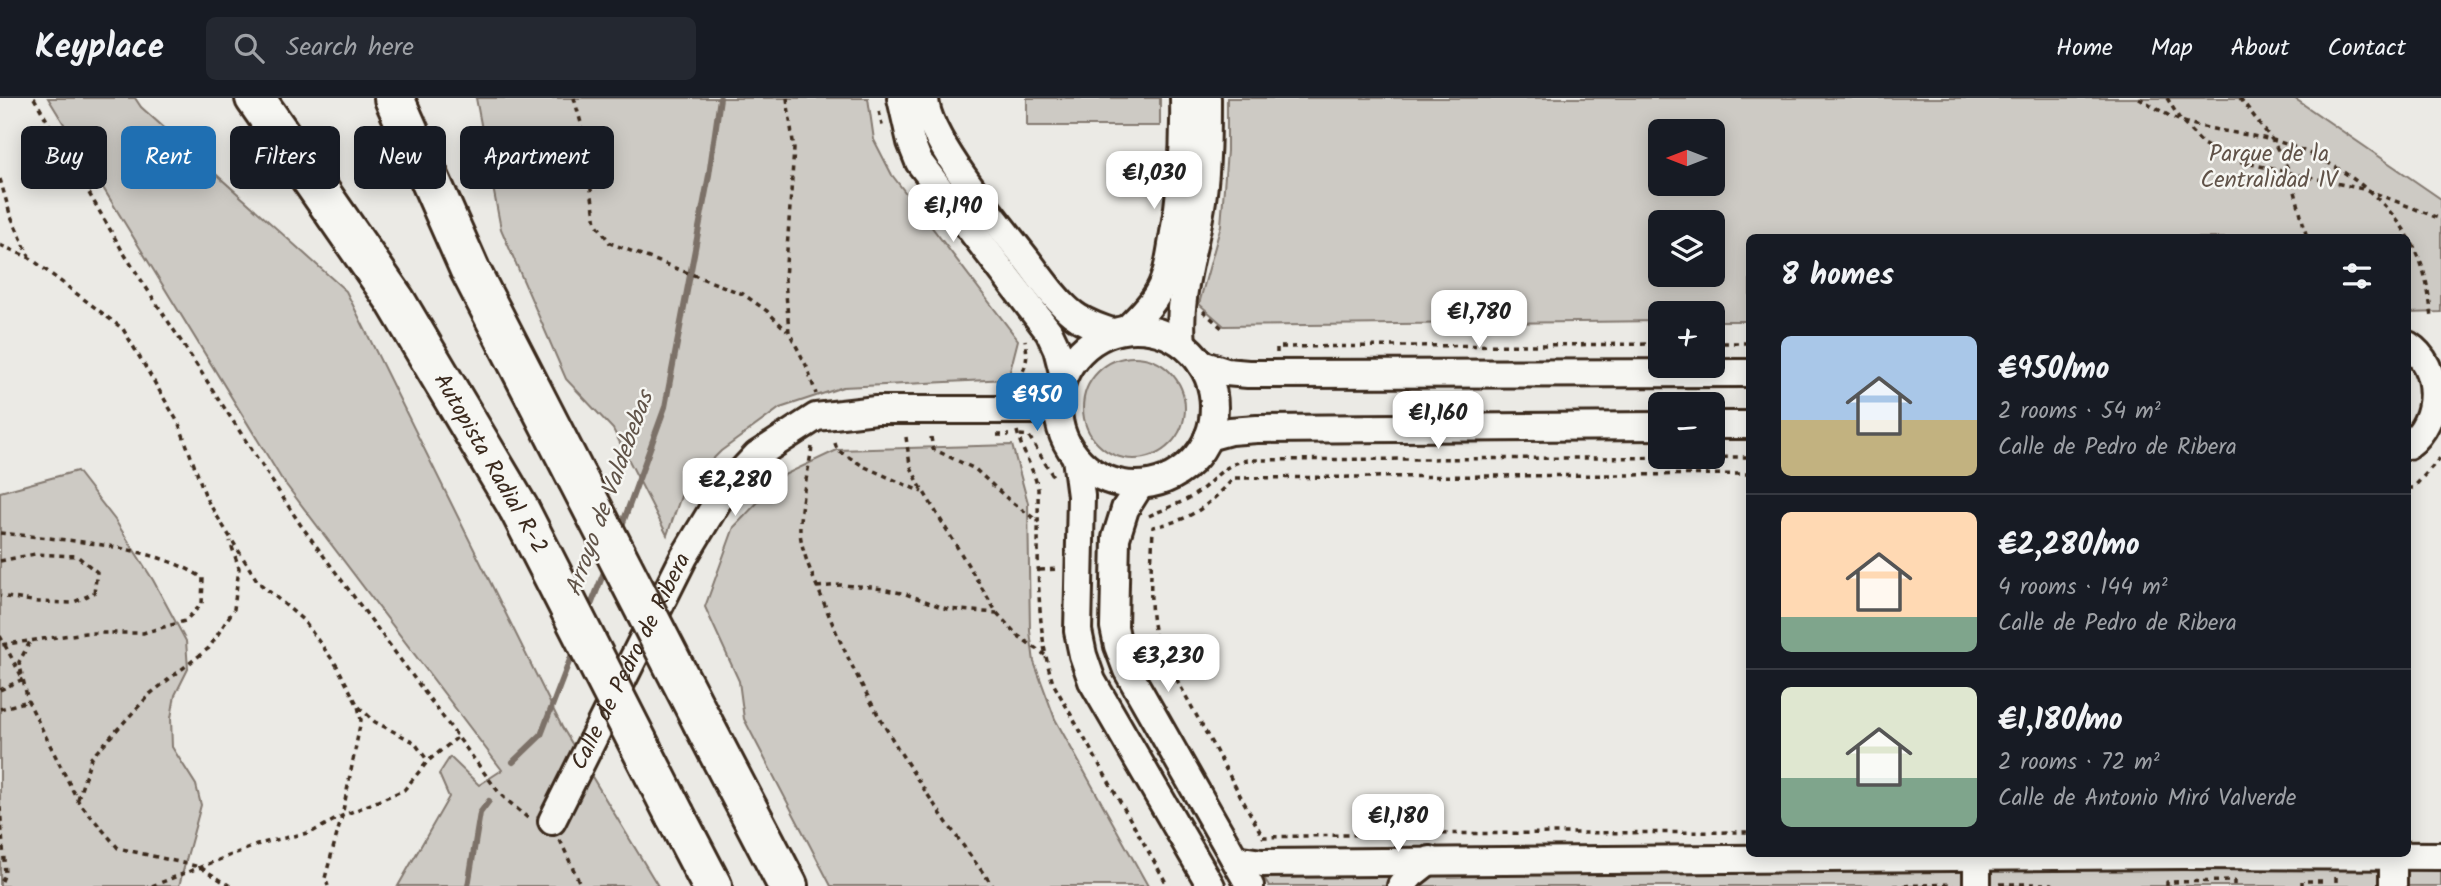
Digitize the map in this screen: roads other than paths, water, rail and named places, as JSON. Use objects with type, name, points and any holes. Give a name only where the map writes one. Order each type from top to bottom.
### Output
[{"type":"highway","name":"Autopista Radial R-2","points":[[255,98],[395,300],[519,509],[712,886]]},
{"type":"highway","points":[[394,98],[470,270],[788,886]]},
{"type":"street","points":[[901,98],[911,142],[919,162],[1041,321],[1057,349],[1064,376]]},
{"type":"street","points":[[925,98],[925,108],[940,140],[981,201],[1055,294],[1080,318],[1120,330],[1152,330],[1168,335],[1182,343],[1201,364],[1212,387],[1214,412],[1208,437],[1197,456],[1181,471],[1162,481],[1140,485],[1119,484],[1100,477],[1076,458],[1066,444],[1058,410],[1064,376],[1075,357],[1092,342],[1120,330],[1148,308],[1168,270],[1181,197],[1185,154],[1184,98]]},
{"type":"street","points":[[1182,343],[1179,320],[1181,300],[1202,200],[1207,98]]},
{"type":"street","points":[[2411,346],[2435,364],[2440,396],[2435,424],[2411,443]]},
{"type":"street","points":[[1201,364],[1227,372],[1277,374],[1746,373]]},
{"type":"street","name":"Calle de Pedro de Ribera","points":[[552,821],[684,557],[725,489],[757,455],[816,417],[876,410],[1058,410]]},
{"type":"street","points":[[1725,425],[1746,425]]},
{"type":"street","points":[[1208,437],[1230,431],[1279,428],[1648,426]]},
{"type":"street","points":[[1076,458],[1081,496],[1078,631],[1083,655],[1092,681],[1211,886]]},
{"type":"street","points":[[1140,485],[1125,509],[1116,538],[1113,605],[1118,646],[1127,670],[1250,886]]},
{"type":"street","points":[[2411,855],[2441,856]]},
{"type":"street","points":[[1235,859],[1262,863],[1758,857]]},
{"type":"street","points":[[1977,857],[1977,886]]},
{"type":"street","points":[[2393,857],[2393,886]]},
{"type":"street","points":[[1401,886],[1430,860]]},
{"type":"waterway","name":"Arroyo de Valdebebas","points":[[620,531],[665,407],[709,175],[720,98]]},
{"type":"waterway","name":"Arroyo de Valdebebas","points":[[588,613],[606,567]]},
{"type":"waterway","name":"Arroyo de Valdebebas","points":[[513,762],[541,735],[574,649]]},
{"type":"waterway","name":"Arroyo de Valdebebas","points":[[468,886],[480,813],[489,801]]},
{"type":"park label","name":"Parque de la Centralidad IV","points":[[2269,168]]}]
